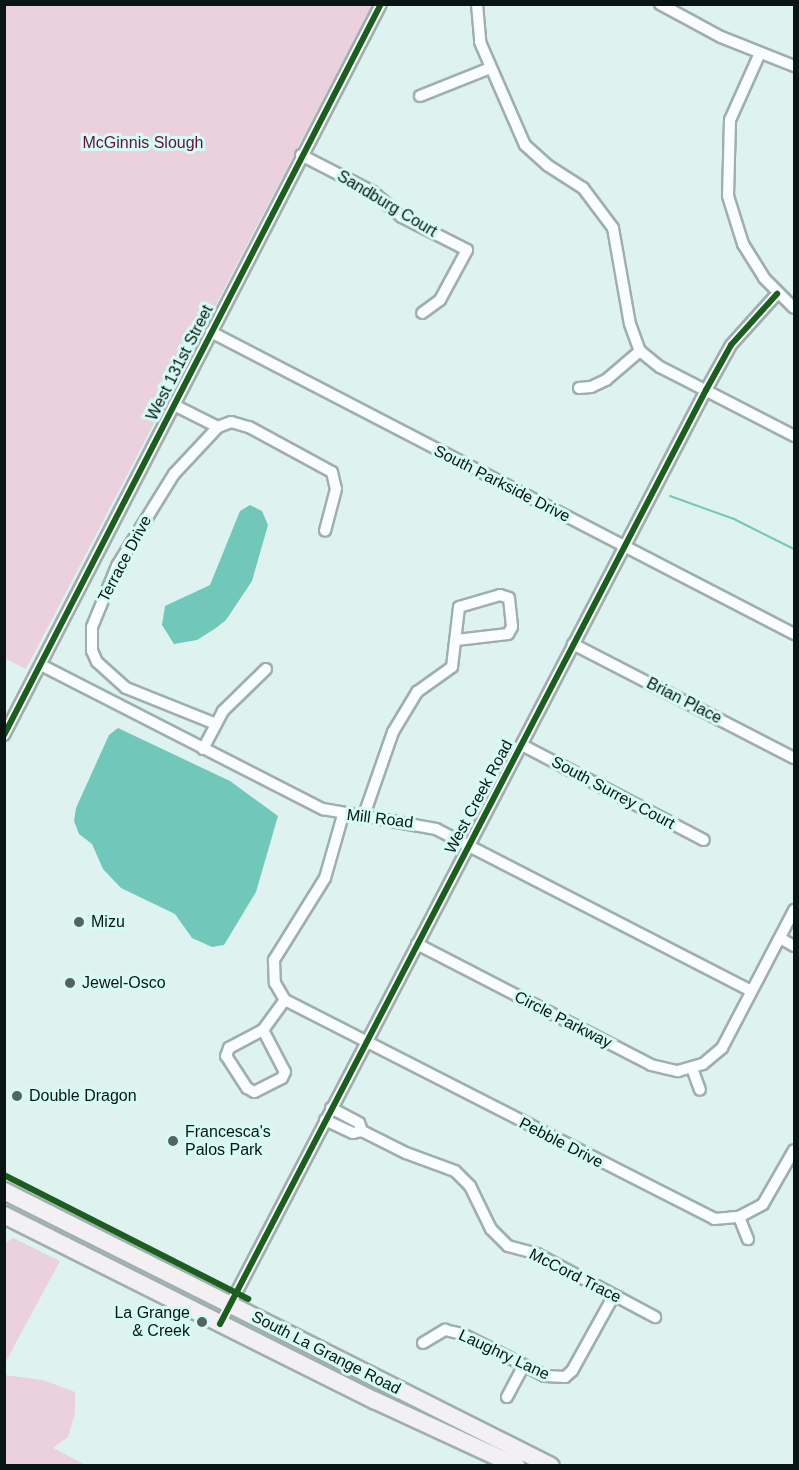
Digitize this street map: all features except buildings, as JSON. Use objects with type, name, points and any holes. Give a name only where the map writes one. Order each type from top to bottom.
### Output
[{"type":"highway","name":"South La Grange Road","points":[[4,1191],[552,1466]]},
{"type":"highway","name":"South La Grange Road","points":[[4,1215],[220,1324],[517,1466]]},
{"type":"street","name":"West 131st Street","points":[[4,735],[301,155],[381,4]]},
{"type":"street","points":[[477,4],[476,25],[490,68],[525,145],[547,165],[583,188],[613,228],[630,324],[640,351],[660,367],[795,436]]},
{"type":"street","points":[[660,4],[760,53],[795,66]]},
{"type":"street","points":[[760,53],[730,120],[728,196],[743,244],[777,294],[795,308]]},
{"type":"street","points":[[420,96],[490,68]]},
{"type":"street","name":"Sandburg Court","points":[[301,155],[373,192],[402,217],[467,250],[440,300],[422,313]]},
{"type":"street","name":"West Creek Road","points":[[220,1324],[706,390],[731,345],[777,294]]},
{"type":"street","name":"South Parkside Drive","points":[[211,332],[795,634]]},
{"type":"street","points":[[579,388],[591,387],[606,380],[640,351]]},
{"type":"street","points":[[174,405],[218,427],[238,422],[332,472],[336,489],[325,531]]},
{"type":"street","name":"Terrace Drive","points":[[216,724],[146,698],[115,681],[97,662],[91,639],[105,593],[155,503],[180,466],[218,427]]},
{"type":"street","points":[[363,818],[393,732],[417,692],[452,666],[458,612],[463,603],[500,595],[509,598],[512,627],[508,634],[456,640]]},
{"type":"street","name":"Brian Place","points":[[573,644],[795,758]]},
{"type":"street","name":"Mill Road","points":[[41,665],[203,749],[343,815],[418,824],[468,845],[751,992]]},
{"type":"street","points":[[203,749],[223,711],[266,669]]},
{"type":"street","name":"South Surrey Court","points":[[522,745],[704,840]]},
{"type":"street","points":[[263,1030],[285,1072],[282,1078],[254,1092],[247,1088],[226,1056],[230,1048],[263,1030],[285,1000],[275,983],[274,960],[325,878],[343,815]]},
{"type":"street","points":[[700,1090],[692,1068],[715,1057],[723,1048],[795,910]]},
{"type":"street","points":[[780,938],[795,946]]},
{"type":"street","name":"Circle Parkway","points":[[417,944],[651,1065],[664,1070],[692,1068]]},
{"type":"street","name":"Pebble Drive","points":[[285,1000],[701,1215],[714,1219],[739,1217]]},
{"type":"street","name":"McCord Trace","points":[[332,1108],[359,1123],[362,1131]]},
{"type":"street","name":"McCord Trace","points":[[326,1120],[353,1133],[362,1131],[406,1154],[455,1171],[480,1201],[498,1239],[537,1254],[613,1297],[655,1317]]},
{"type":"street","points":[[748,1239],[739,1217],[763,1204],[772,1193],[795,1150]]},
{"type":"street","name":"Laughry Lane","points":[[423,1343],[446,1330],[462,1334],[556,1379],[565,1377],[573,1371],[613,1297]]},
{"type":"street","points":[[507,1397],[524,1365]]},
{"type":"green space","name":"McGinnis Slough","points":[[4,5],[372,5],[26,669],[4,658]]},
{"type":"green space","points":[[13,1238],[60,1261],[5,1363],[5,1375],[43,1380],[75,1392],[75,1413],[68,1437],[53,1448],[86,1465],[5,1465],[4,1244]]},
{"type":"shaded area","points":[[250,505],[262,511],[268,525],[252,581],[226,620],[197,640],[174,644],[162,625],[165,606],[210,585],[240,511]]},
{"type":"shaded area","points":[[118,728],[230,781],[278,816],[256,892],[224,945],[212,947],[192,938],[175,914],[121,888],[103,869],[92,844],[79,834],[74,821],[76,808],[109,735]]},
{"type":"waterway","points":[[670,496],[734,519],[794,549]]},
{"type":"cycle path","points":[[4,735],[381,4]]},
{"type":"cycle path","points":[[220,1324],[706,390],[731,345],[777,294]]},
{"type":"cycle path","points":[[4,1175],[248,1299]]},
{"type":"place","name":"Mizu","points":[[79,922]]},
{"type":"place","name":"Jewel-Osco","points":[[70,983]]},
{"type":"place","name":"Double Dragon","points":[[17,1096]]},
{"type":"place","name":"Francesca's Palos Park","points":[[173,1141]]},
{"type":"place","name":"La Grange & Creek","points":[[202,1322]]}]
